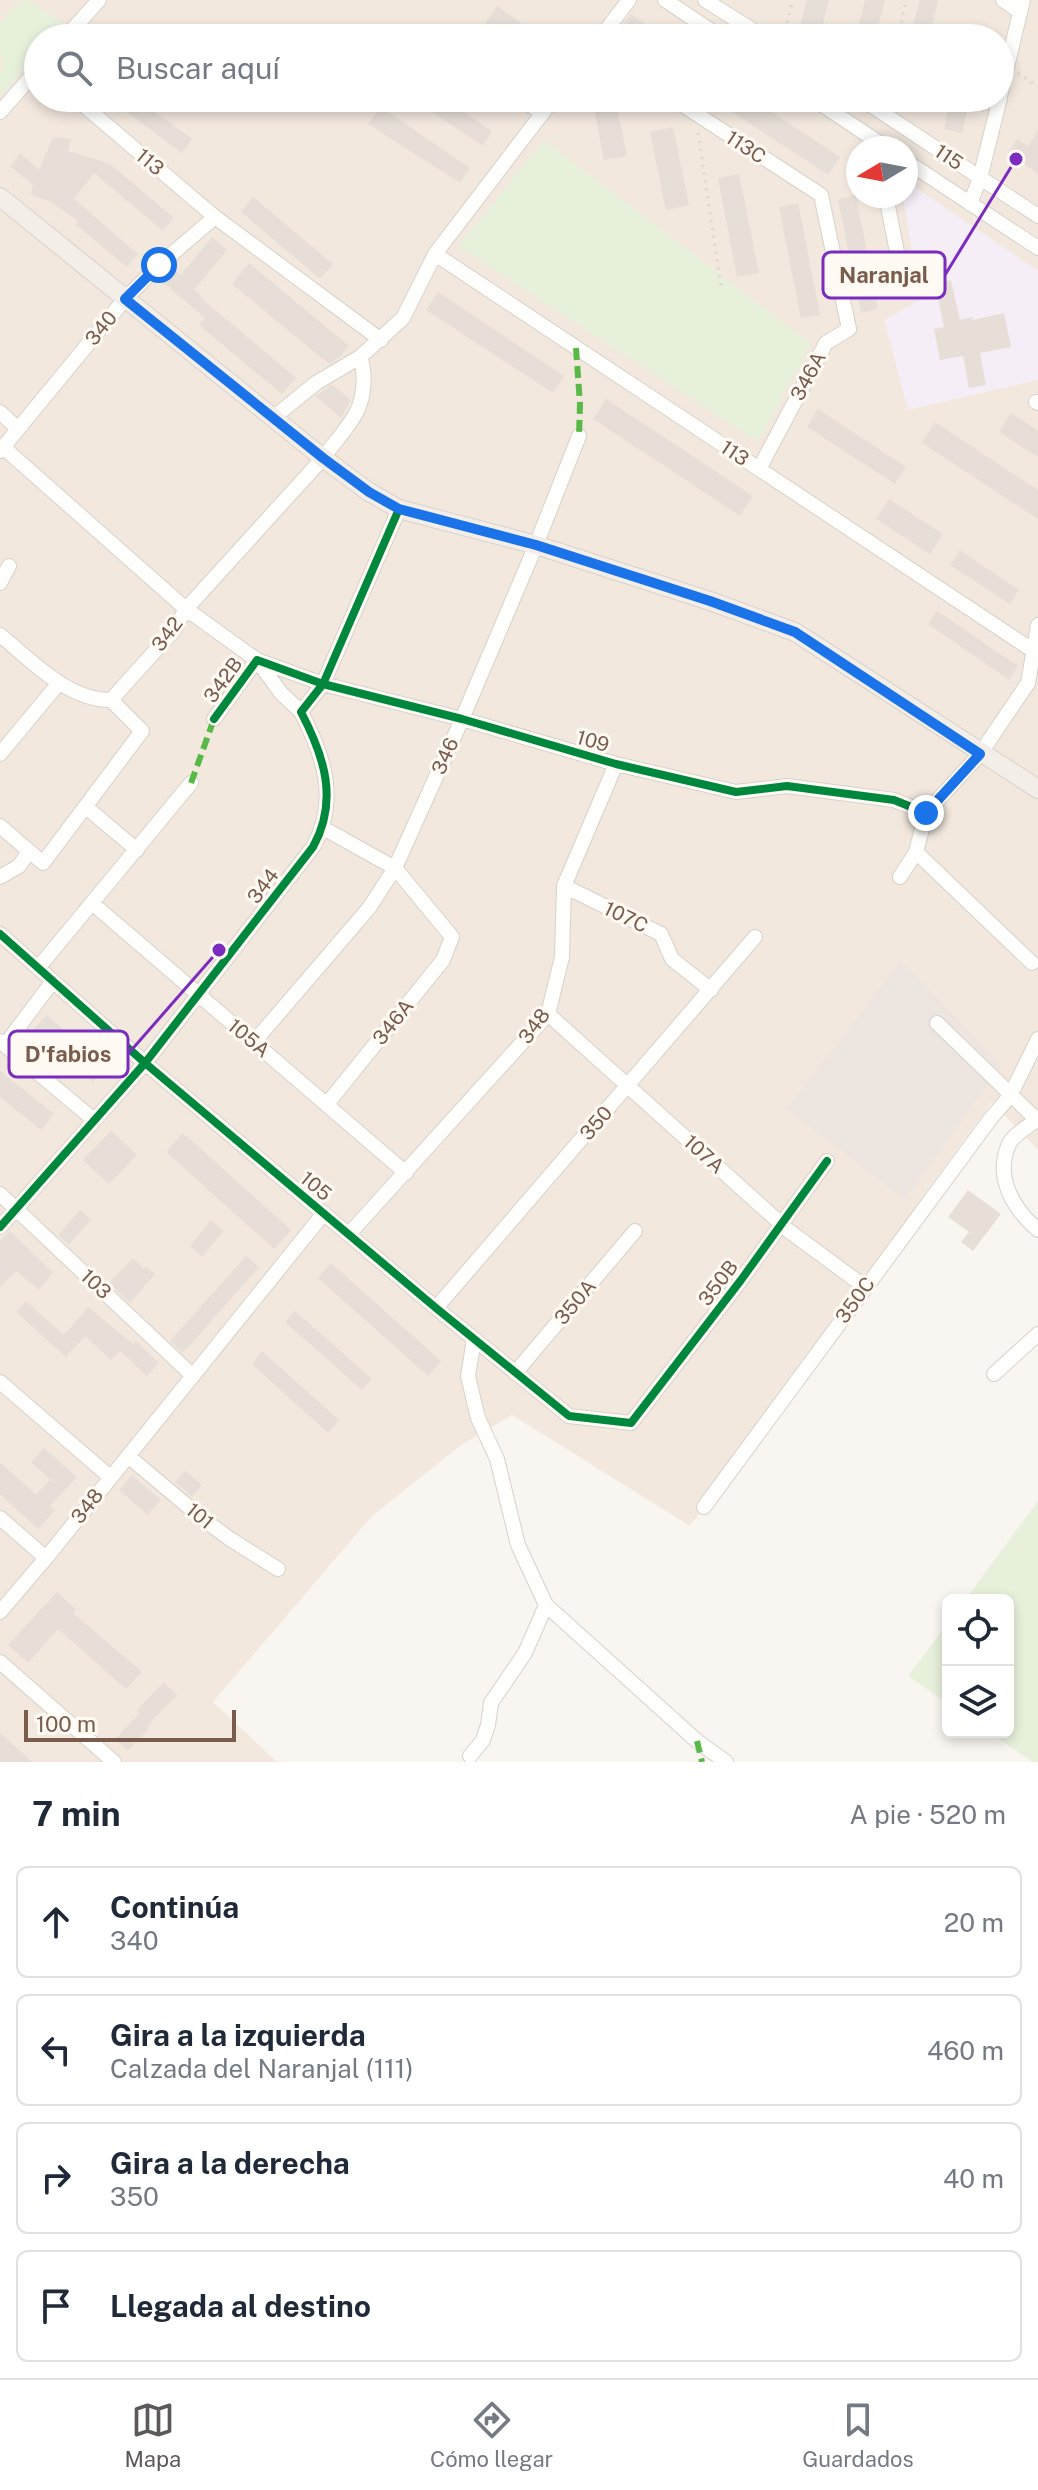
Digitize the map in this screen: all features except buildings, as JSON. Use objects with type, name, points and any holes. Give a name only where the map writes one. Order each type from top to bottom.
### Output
[{"type":"main road","points":[[2,201],[369,492],[399,509],[536,545],[795,632],[1038,789]]},
{"type":"street","points":[[78,24],[99,0]]},
{"type":"street","points":[[611,24],[629,0]]},
{"type":"street","points":[[665,0],[701,24]]},
{"type":"street","points":[[705,0],[743,24]]},
{"type":"street","points":[[1003,0],[1021,6],[1014,36]]},
{"type":"street","points":[[0,112],[24,85]]},
{"type":"street","name":"113","points":[[91,112],[215,217],[381,340]]},
{"type":"street","points":[[832,112],[867,136]]},
{"type":"street","name":"115","points":[[881,112],[1038,216]]},
{"type":"street","points":[[970,204],[980,178],[996,112]]},
{"type":"street","points":[[273,418],[316,383],[360,357],[403,318],[435,254],[543,113]]},
{"type":"street","name":"113C","points":[[695,113],[821,195]]},
{"type":"street","name":"115","points":[[918,169],[1038,248]]},
{"type":"street","name":"346A","points":[[759,469],[826,343],[849,329],[821,195]]},
{"type":"street","points":[[888,208],[901,273]]},
{"type":"street","name":"340","points":[[2,449],[125,299],[215,217]]},
{"type":"street","name":"113","points":[[435,254],[1035,652]]},
{"type":"street","name":"342","points":[[111,700],[174,630],[186,609],[323,458],[358,409],[364,368],[360,357]]},
{"type":"street","points":[[0,412],[18,429]]},
{"type":"street","name":"346","points":[[254,1042],[369,908],[395,868],[462,719],[579,436]]},
{"type":"street","name":"109","points":[[2,449],[186,609],[257,660],[323,684],[462,719],[616,764],[736,792],[787,786],[894,800],[926,813]]},
{"type":"street","points":[[301,712],[323,684],[399,509]]},
{"type":"street","points":[[0,583],[9,566]]},
{"type":"street","points":[[900,877],[916,852],[926,813],[980,754],[1028,683],[1038,625]]},
{"type":"street","points":[[0,635],[59,683],[94,700],[111,700],[142,731],[43,863],[0,826]]},
{"type":"street","name":"109","points":[[257,660],[281,693],[301,712]]},
{"type":"street","name":"342B","points":[[214,719],[257,660]]},
{"type":"street","points":[[0,754],[59,683]]},
{"type":"street","name":"344","points":[[0,1227],[145,1063],[313,847],[323,828],[326,773],[317,742],[301,712]]},
{"type":"street","name":"348","points":[[349,1234],[548,1014],[562,957],[564,886],[616,764]]},
{"type":"street","points":[[38,968],[191,783]]},
{"type":"street","points":[[86,807],[137,850]]},
{"type":"street","points":[[323,828],[395,868]]},
{"type":"street","points":[[916,852],[1032,963]]},
{"type":"street","points":[[0,877],[19,866],[28,853]]},
{"type":"street","name":"346A","points":[[327,1104],[443,960],[452,937],[395,868]]},
{"type":"street","name":"107C","points":[[564,886],[661,934],[672,959],[711,990]]},
{"type":"street","name":"105A","points":[[92,903],[406,1173]]},
{"type":"street","name":"105","points":[[0,934],[145,1063],[569,1416],[631,1423]]},
{"type":"street","name":"350","points":[[436,1308],[755,937]]},
{"type":"street","points":[[53,981],[2,1043],[94,1120]]},
{"type":"street","name":"107A","points":[[548,1014],[781,1224],[865,1287]]},
{"type":"street","points":[[937,1023],[1037,1119],[1010,1141],[1002,1168],[1007,1191],[1027,1221],[1038,1230]]},
{"type":"street","name":"350C","points":[[704,1507],[1010,1096],[1038,1039]]},
{"type":"street","name":"350B","points":[[631,1423],[741,1280],[827,1161]]},
{"type":"street","name":"103","points":[[0,1194],[192,1375]]},
{"type":"street","name":"348","points":[[0,1612],[324,1213]]},
{"type":"street","name":"350A","points":[[515,1373],[635,1231]]},
{"type":"street","points":[[994,1374],[1038,1334]]},
{"type":"street","points":[[474,1339],[468,1376],[478,1418],[497,1459],[518,1545],[546,1605],[697,1741],[726,1762]]},
{"type":"street","points":[[0,1382],[110,1477]]},
{"type":"street","name":"101","points":[[128,1456],[203,1519],[278,1569]]},
{"type":"street","points":[[0,1518],[46,1558]]},
{"type":"street","points":[[470,1756],[483,1740],[491,1703],[525,1653],[546,1605]]},
{"type":"street","points":[[0,1662],[114,1762]]},
{"type":"path","points":[[787,24],[793,0]]},
{"type":"path","points":[[901,24],[906,0]]},
{"type":"path","points":[[1014,71],[1038,87]]},
{"type":"path","points":[[695,113],[721,286]]},
{"type":"shaded area","points":[[0,0],[1038,0],[1038,1150],[992,1102],[925,1193],[865,1287],[690,1526],[512,1415],[461,1445],[372,1516],[213,1702],[277,1762],[0,1762]]},
{"type":"shaded area","points":[[918,189],[1038,271],[1038,380],[908,410],[884,320],[920,300],[905,208],[918,208]]},
{"type":"shaded area","points":[[901,961],[1001,1066],[905,1199],[787,1109]]},
{"type":"green space","points":[[22,0],[27,0],[65,24],[24,24],[24,69],[0,96],[0,71],[4,68],[0,23]]},
{"type":"green space","points":[[544,140],[811,344],[758,442],[458,246]]},
{"type":"green space","points":[[1038,1501],[1038,1762],[1033,1762],[998,1738],[1014,1738],[1014,1594],[969,1594]]},
{"type":"green space","points":[[942,1631],[942,1700],[908,1676]]},
{"type":"marked path","points":[[576,348],[579,436]]},
{"type":"marked path","points":[[191,783],[214,719]]},
{"type":"marked path","points":[[697,1741],[702,1762]]},
{"type":"cycle path","points":[[0,1227],[145,1063],[313,847],[321,830],[327,795],[322,762],[301,712],[323,684],[399,509]]},
{"type":"cycle path","points":[[214,719],[257,660],[323,684],[462,719],[616,764],[736,792],[787,786],[894,800],[926,813]]},
{"type":"cycle path","points":[[0,934],[145,1063],[569,1416],[631,1423],[741,1280],[827,1161]]},
{"type":"place","name":"Naranjal","points":[[1016,159]]},
{"type":"place","name":"D'fabios","points":[[219,950]]},
{"type":"route","points":[[159,265],[125,299],[369,492],[399,509],[536,545],[795,632],[980,754],[926,813]]}]
